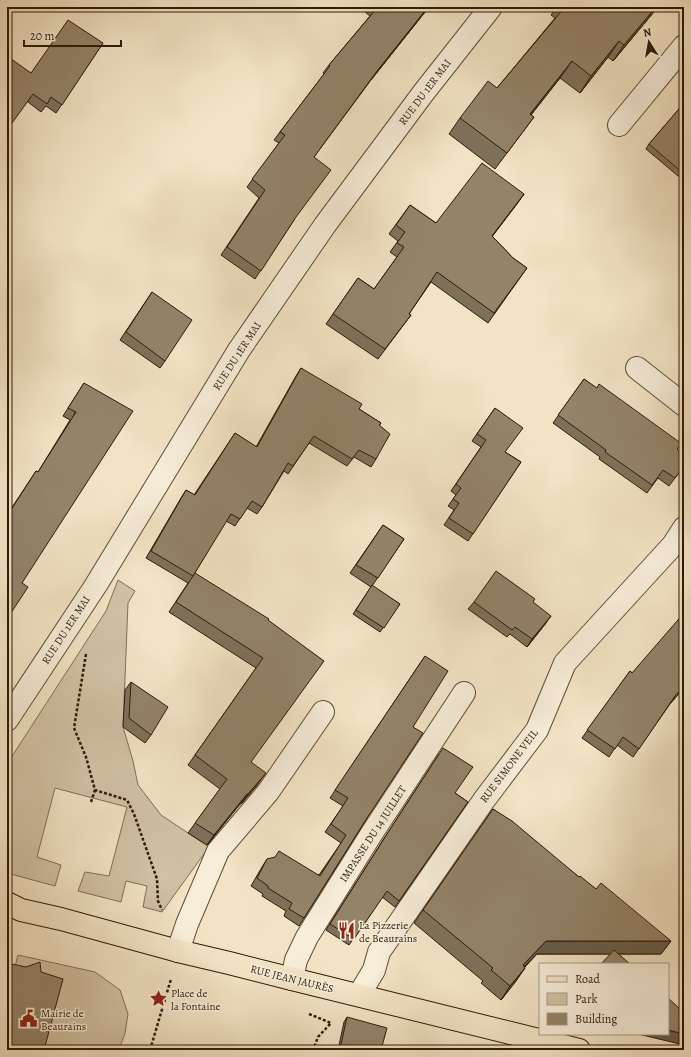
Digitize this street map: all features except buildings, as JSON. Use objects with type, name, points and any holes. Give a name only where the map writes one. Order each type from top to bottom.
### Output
[{"type":"main road","name":"RUE JEAN JAURÈS","points":[[12,907],[178,951],[579,1050]]},
{"type":"street","name":"RUE DU 1ER MAI","points":[[7,720],[96,585],[239,350],[325,225],[424,92],[491,7]]},
{"type":"street","points":[[619,125],[683,49]]},
{"type":"street","points":[[637,368],[684,405]]},
{"type":"street","name":"RUE SIMONE VEIL","points":[[359,995],[374,970],[380,952],[484,800],[537,730],[565,663],[673,545],[684,528]]},
{"type":"street","name":"IMPASSE DU 14 JUILLET","points":[[292,979],[296,960],[307,937],[372,833],[464,693]]},
{"type":"street","points":[[178,951],[187,924],[218,851],[268,792],[323,712]]},
{"type":"path","points":[[88,648],[84,661],[74,728],[86,757],[95,790],[91,802]]},
{"type":"path","points":[[95,790],[127,800],[134,814],[157,879],[158,901],[162,912],[171,920],[187,924]]},
{"type":"path","points":[[150,1050],[178,951]]},
{"type":"path","points":[[305,1012],[331,1023],[318,1037],[313,1050]]},
{"type":"green space","points":[[118,580],[135,591],[128,603],[123,727],[138,785],[161,815],[209,847],[162,912],[143,907],[147,886],[126,881],[121,902],[78,891],[85,872],[109,876],[127,807],[55,788],[37,857],[61,865],[55,886],[7,873],[7,764],[106,611]]},
{"type":"green space","points":[[18,955],[95,972],[120,990],[128,1014],[125,1033],[121,1044],[116,1050],[40,1050],[13,974]]},
{"type":"place","name":"La Pizzerie de Beaurains","points":[[346,931]]},
{"type":"place","name":"Place de la Fontaine","points":[[158,999]]},
{"type":"place","name":"Mairie de Beaurains","points":[[28,1019]]}]
